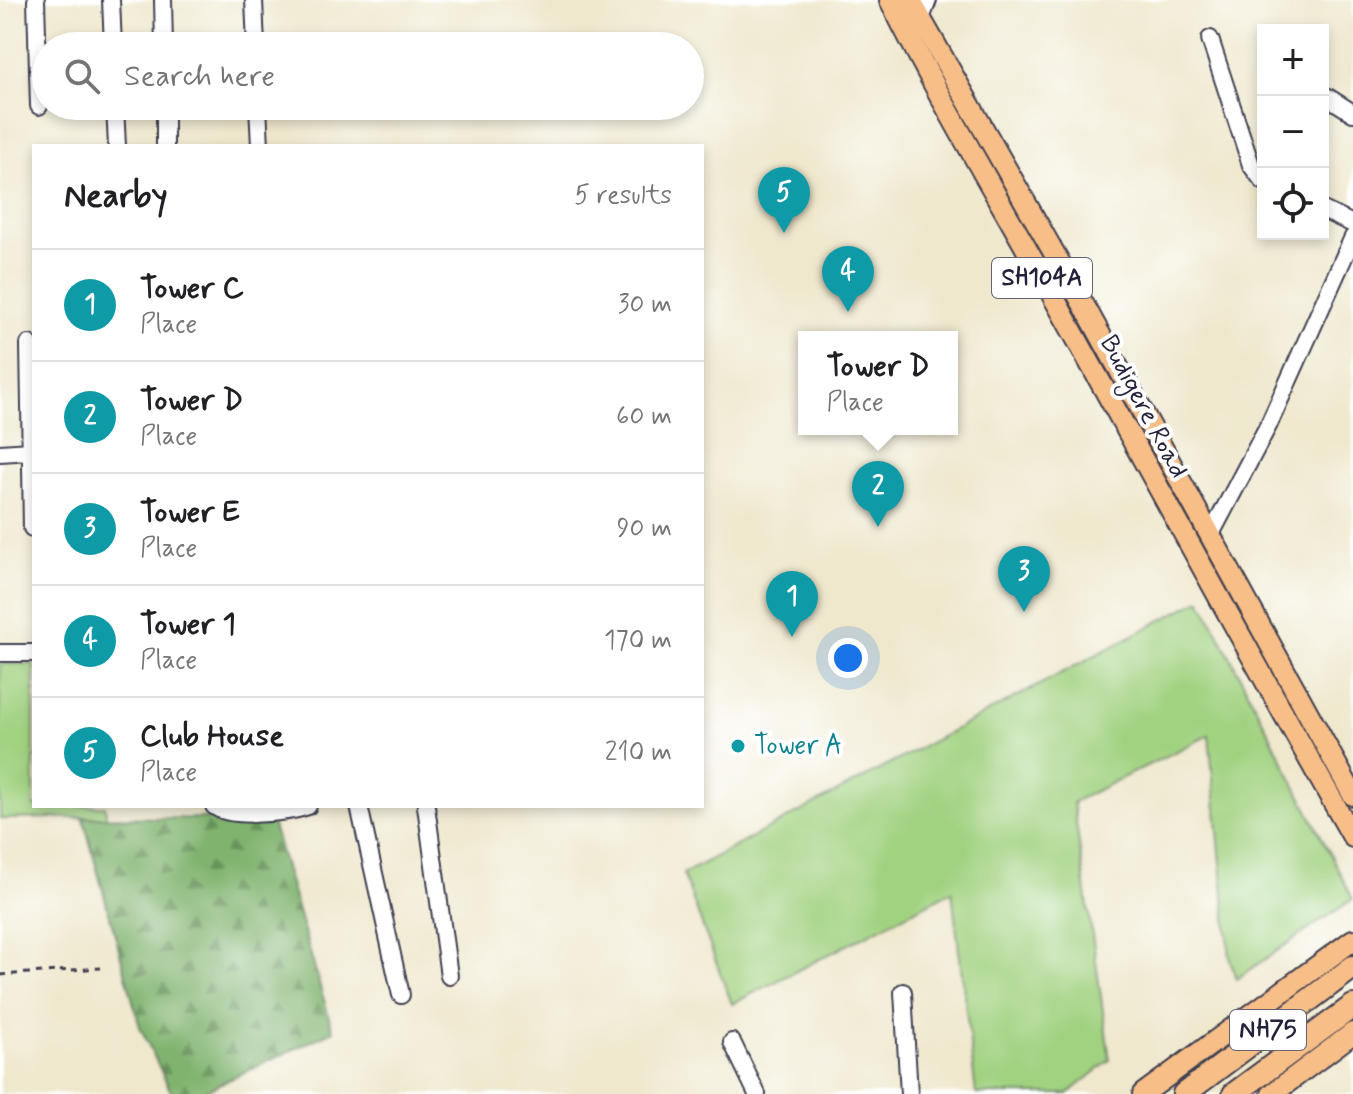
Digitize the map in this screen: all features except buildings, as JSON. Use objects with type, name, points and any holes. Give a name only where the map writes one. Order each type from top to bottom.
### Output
[{"type":"highway","name":"NH75","points":[[1184,1094],[1353,967]]},
{"type":"highway","name":"NH75","points":[[1234,1094],[1353,1006]]},
{"type":"main road","name":"Budigere Road","points":[[890,0],[976,164],[1065,317],[1193,556],[1353,837]]},
{"type":"main road","name":"Budigere Road","points":[[910,0],[924,9],[1353,795]]},
{"type":"main road","points":[[1143,1094],[1353,940]]},
{"type":"main road","points":[[1281,1091],[1353,1033]]},
{"type":"street","points":[[36,0],[37,32]]},
{"type":"street","points":[[111,0],[112,32]]},
{"type":"street","points":[[163,0],[164,32]]},
{"type":"street","points":[[254,0],[255,32]]},
{"type":"street","points":[[1210,39],[1251,165],[1257,173]]},
{"type":"street","points":[[1326,96],[1353,113]]},
{"type":"street","points":[[116,120],[117,144]]},
{"type":"street","points":[[165,120],[165,144]]},
{"type":"street","points":[[259,120],[260,144]]},
{"type":"street","points":[[1329,213],[1353,224]]},
{"type":"street","points":[[1210,536],[1269,424],[1353,237]]},
{"type":"street","points":[[29,344],[32,528]]},
{"type":"street","points":[[0,453],[31,451]]},
{"type":"street","points":[[0,653],[32,653]]},
{"type":"street","points":[[217,808],[222,812],[241,813],[289,808]]},
{"type":"street","points":[[359,808],[401,995]]},
{"type":"street","points":[[426,808],[449,976]]},
{"type":"street","points":[[903,992],[909,1094]]},
{"type":"street","points":[[732,1042],[757,1094]]},
{"type":"path","points":[[0,975],[101,968]]},
{"type":"green space","points":[[1201,599],[1353,899],[1236,979],[1230,959],[1209,735],[1073,802],[1110,1060],[1068,1094],[976,1094],[952,891],[732,1004],[683,874]]},
{"type":"green space","points":[[0,664],[32,664],[32,808],[105,808],[106,817],[0,819]]},
{"type":"green space","points":[[83,817],[271,819],[333,1031],[198,1094],[172,1094],[140,1027]]},
{"type":"place","name":"Club House","points":[[784,233]]},
{"type":"place","name":"Tower 1","points":[[848,312]]},
{"type":"place","name":"Tower D","points":[[878,527]]},
{"type":"place","name":"Tower E","points":[[1024,612]]},
{"type":"place","name":"Tower C","points":[[792,637]]},
{"type":"place","name":"Tower A","points":[[738,746]]}]
